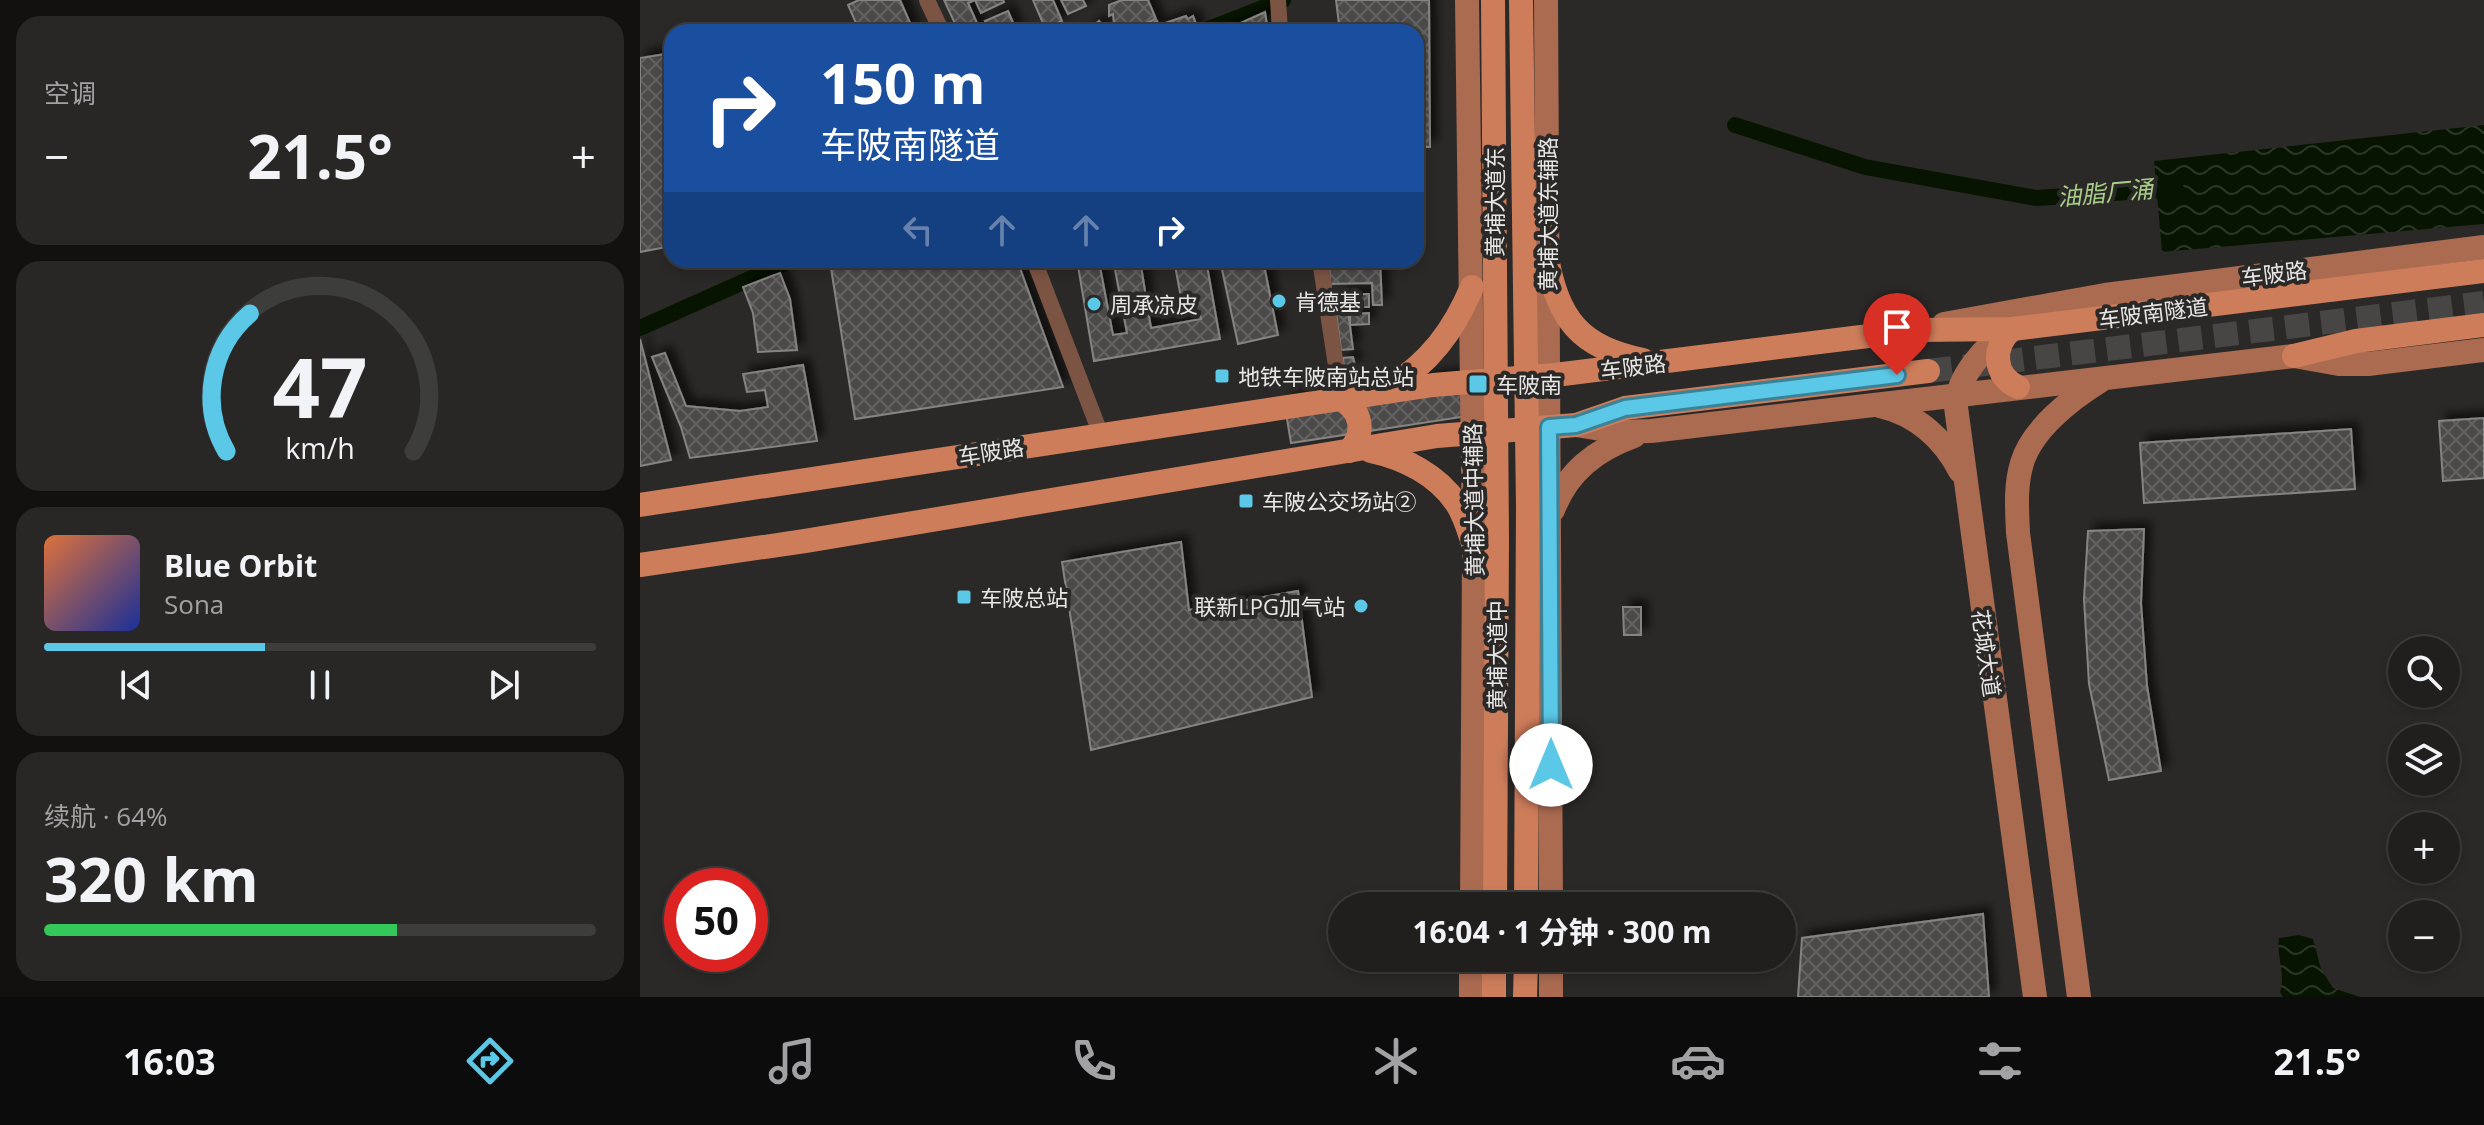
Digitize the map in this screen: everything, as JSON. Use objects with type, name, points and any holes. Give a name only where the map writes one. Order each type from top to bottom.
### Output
[{"type":"main road","points":[[1467,0],[1472,244],[1471,382]]},
{"type":"main road","name":"黄埔大道东","points":[[1493,0],[1495,405]]},
{"type":"main road","name":"黄埔大道东","points":[[1521,0],[1527,402]]},
{"type":"main road","name":"黄埔大道东辅路","points":[[1546,0],[1549,427]]},
{"type":"main road","points":[[1469,156],[1487,170],[1505,175],[1529,171],[1546,158]]},
{"type":"main road","points":[[1472,244],[1491,259],[1510,260],[1547,248],[1556,300],[1567,318],[1583,334],[1619,354],[1661,362]]},
{"type":"main road","name":"车陂路","points":[[640,505],[1378,393],[1549,376],[1917,330],[2093,296],[2484,247]]},
{"type":"main road","name":"车陂南隧道","points":[[1917,330],[2012,329],[2484,271]]},
{"type":"main road","points":[[1378,393],[1411,372],[1436,349],[1456,323],[1472,287]]},
{"type":"main road","points":[[640,565],[1472,432],[1576,425],[1619,432],[1651,431],[2294,356],[2376,338],[2484,325]]},
{"type":"main road","points":[[2012,329],[2002,340],[1998,361],[2004,377],[2018,387]]},
{"type":"main road","points":[[1957,395],[1980,358],[1998,338],[2012,329]]},
{"type":"main road","points":[[2294,356],[2339,364],[2368,364],[2484,350]]},
{"type":"main road","points":[[1576,425],[1625,408],[1928,371]]},
{"type":"main road","name":"花城大道","points":[[2079,997],[2018,533],[2017,492],[2022,463],[2030,446],[2069,404],[2105,378]]},
{"type":"main road","name":"黄埔大道中辅路","points":[[1471,382],[1474,546],[1472,892]]},
{"type":"main road","name":"花城大道","points":[[1957,395],[1956,416],[1963,478],[2035,997]]},
{"type":"main road","points":[[1341,399],[1353,408],[1360,422],[1355,450]]},
{"type":"main road","name":"黄埔大道中","points":[[1526,892],[1527,402]]},
{"type":"main road","points":[[1874,404],[1897,411],[1929,431],[1950,453],[1963,478]]},
{"type":"main road","name":"黄埔大道中","points":[[1495,405],[1495,892]]},
{"type":"main road","points":[[1549,427],[1551,892]]},
{"type":"main road","points":[[1550,520],[1565,484],[1586,461],[1613,444],[1651,431]]},
{"type":"main road","points":[[1355,450],[1403,460],[1433,478],[1458,505],[1474,546]]},
{"type":"main road","points":[[1474,581],[1492,565],[1512,560],[1535,566],[1550,581]]},
{"type":"main road","points":[[1473,713],[1489,698],[1513,692],[1535,699],[1551,715]]},
{"type":"main road","points":[[1477,972],[1486,996]]},
{"type":"main road","points":[[1486,996],[1491,972]]},
{"type":"main road","points":[[1525,996],[1526,972]]},
{"type":"main road","points":[[1551,972],[1551,997]]},
{"type":"street","points":[[927,0],[938,24]]},
{"type":"street","points":[[1037,268],[1101,435]]},
{"type":"street","points":[[1321,268],[1341,399]]},
{"type":"water","points":[[2484,125],[2484,224],[2162,252],[2154,161]]},
{"type":"water","points":[[2299,935],[2313,939],[2321,969],[2333,988],[2360,997],[2283,997],[2280,992],[2279,938]]},
{"type":"building","points":[[859,0],[900,0],[910,24],[856,24],[848,5]]},
{"type":"building","points":[[944,0],[975,0],[968,3],[977,24],[955,24]]},
{"type":"building","points":[[975,0],[1003,0],[1004,2],[981,13]]},
{"type":"building","points":[[1033,0],[1053,0],[1062,21],[1043,24]]},
{"type":"building","points":[[1061,0],[1083,0],[1086,6],[1068,14]]},
{"type":"building","points":[[1122,0],[1148,0],[1156,19],[1144,24],[1114,24],[1113,14],[1109,16],[1109,5]]},
{"type":"building","points":[[1336,0],[1429,0],[1430,147],[1424,147],[1424,24],[1339,24]]},
{"type":"building","points":[[1008,11],[1014,24],[986,24],[985,21]]},
{"type":"building","points":[[1265,12],[1267,24],[1239,24]]},
{"type":"building","points":[[1193,16],[1196,24],[1162,24]]},
{"type":"building","points":[[664,54],[664,248],[640,252],[640,58]]},
{"type":"building","points":[[831,268],[1020,268],[1063,387],[855,419]]},
{"type":"building","points":[[1078,268],[1100,268],[1113,335],[1127,333],[1115,268],[1141,268],[1151,328],[1201,319],[1199,311],[1184,314],[1175,268],[1207,268],[1220,339],[1094,361]]},
{"type":"building","points":[[1222,268],[1265,268],[1278,335],[1238,344]]},
{"type":"building","points":[[1329,268],[1380,268],[1382,305],[1373,305],[1372,283],[1330,284]]},
{"type":"building","points":[[780,273],[790,299],[797,350],[758,352],[753,313],[743,287]]},
{"type":"building","points":[[1340,294],[1369,294],[1369,307],[1340,307]]},
{"type":"building","points":[[1348,311],[1353,349],[1341,350],[1336,313]]},
{"type":"building","points":[[1369,313],[1369,324],[1350,325],[1350,314]]},
{"type":"building","points":[[640,339],[671,460],[640,466]]},
{"type":"building","points":[[665,353],[686,406],[740,411],[768,407],[765,390],[747,392],[743,374],[803,365],[817,441],[690,458],[681,427],[652,357]]},
{"type":"building","points":[[1353,357],[1355,366],[1344,368],[1343,358]]},
{"type":"building","name":"车陂南","points":[[1475,372],[1481,414],[1291,443],[1284,401]]},
{"type":"building","points":[[2484,418],[2484,478],[2443,481],[2439,421]]},
{"type":"building","points":[[2351,429],[2355,489],[2144,503],[2140,443]]},
{"type":"building","points":[[2144,529],[2141,603],[2147,686],[2161,771],[2109,780],[2089,684],[2084,599],[2088,531]]},
{"type":"building","points":[[1181,542],[1189,610],[1298,591],[1312,697],[1091,750],[1062,562]]},
{"type":"building","points":[[1623,607],[1641,607],[1641,635],[1624,635]]},
{"type":"building","points":[[1983,914],[1989,997],[1798,997],[1802,938]]},
{"type":"waterway","points":[[1222,24],[1283,0]]},
{"type":"waterway","name":"油脂厂涌","points":[[1735,125],[1865,167],[2036,198],[2176,189]]},
{"type":"waterway","points":[[640,328],[774,268]]},
{"type":"tunnel","points":[[1928,371],[2484,303]]},
{"type":"place","name":"肯德基","points":[[1279,301]]},
{"type":"place","name":"周承凉皮","points":[[1094,304]]},
{"type":"place","name":"地铁车陂南站总站","points":[[1222,376]]},
{"type":"place","name":"车陂南","points":[[1478,384]]},
{"type":"place","name":"车陂公交场站②","points":[[1246,501]]},
{"type":"place","name":"车陂总站","points":[[964,597]]},
{"type":"place","name":"联新LPG加气站","points":[[1361,606]]},
{"type":"route","points":[[1551,765],[1549,427],[1576,425],[1625,408],[1897,375]]}]
